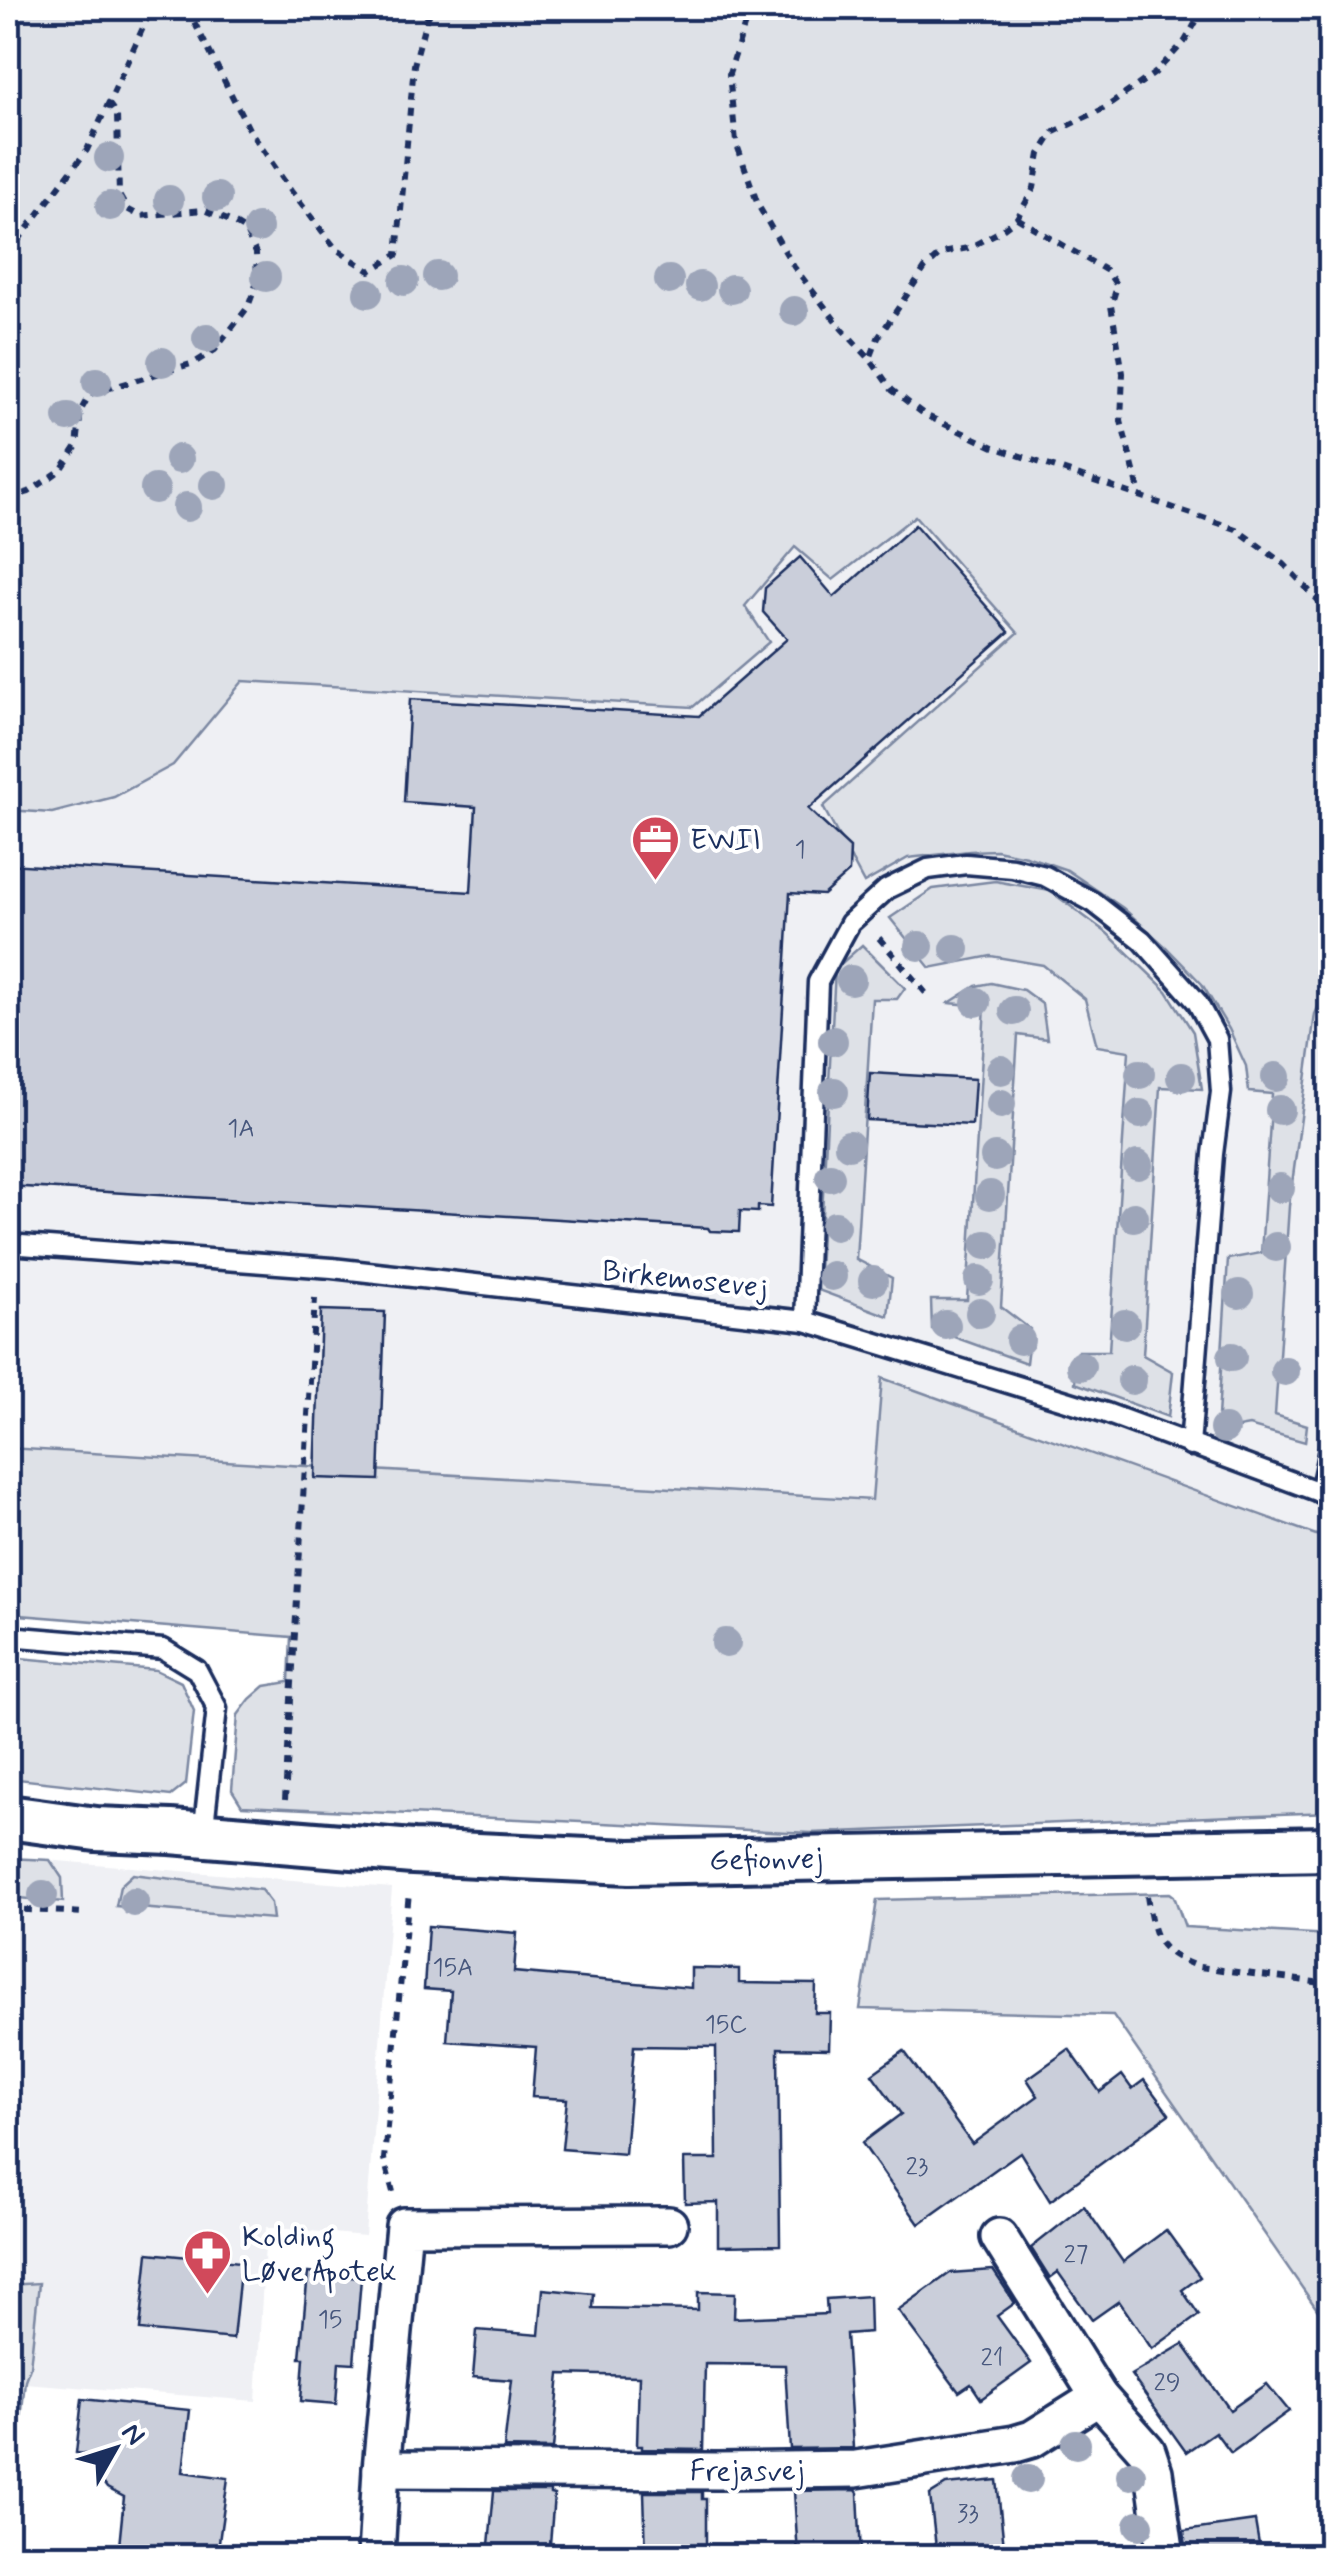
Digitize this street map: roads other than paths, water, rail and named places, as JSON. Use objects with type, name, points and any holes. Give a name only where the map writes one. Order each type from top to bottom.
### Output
[{"type":"street","name":"Gefionvej","points":[[8,1817],[96,1829],[413,1852],[630,1862],[1330,1849]]},
{"type":"street","points":[[376,2556],[404,2226],[669,2226]]},
{"type":"street","points":[[999,2237],[1099,2397],[1146,2452],[1154,2472],[1166,2556]]},
{"type":"street","name":"Frejasvej","points":[[381,2470],[856,2469],[1032,2439],[1099,2397]]},
{"type":"lane","points":[[805,1321],[818,982],[850,923],[887,889],[928,869],[966,864],[1014,868],[1045,876],[1093,902],[1142,940],[1197,1002],[1217,1039],[1221,1092],[1190,1446]]},
{"type":"lane","name":"Birkemosevej","points":[[8,1244],[317,1266],[805,1321],[1106,1413],[1326,1494]]},
{"type":"lane","points":[[1326,1494],[1330,1444]]},
{"type":"lane","points":[[8,1636],[163,1649],[197,1670],[217,1708],[203,1836]]},
{"type":"place","name":"EWII","points":[[655,882]]},
{"type":"place","name":"Kolding Løve Apotek","points":[[207,2296]]}]
